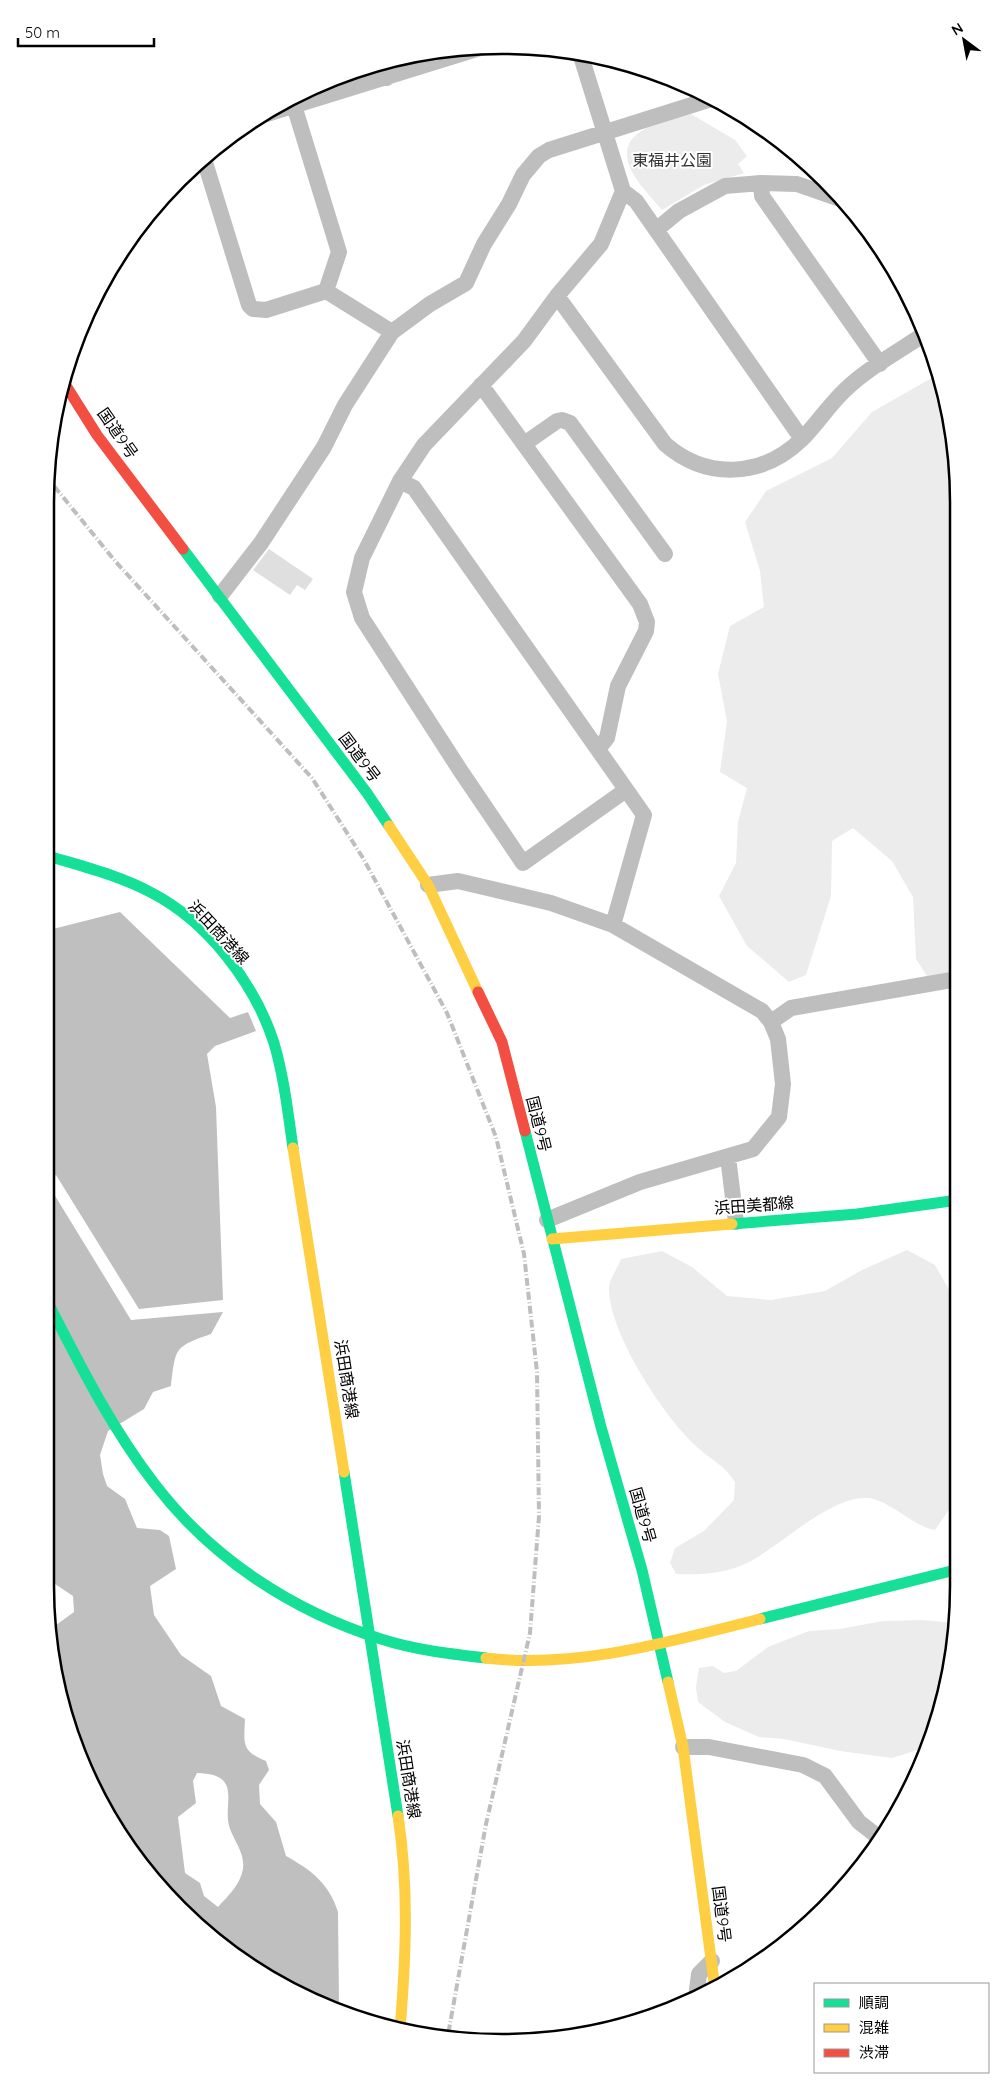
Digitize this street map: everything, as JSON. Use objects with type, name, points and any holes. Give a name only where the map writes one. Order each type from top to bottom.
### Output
[{"type":"main road","name":"国道9号","points":[[68,389],[97,435],[367,793],[428,885],[502,1042],[601,1427],[642,1570],[683,1747],[714,1980]]},
{"type":"main road","name":"浜田商港線","points":[[54,858],[113,876],[167,902],[191,922],[240,976],[270,1031],[286,1102],[403,1847],[408,1888],[407,1954],[401,2023]]},
{"type":"main road","name":"浜田美都線","points":[[552,1239],[736,1222],[857,1214],[950,1201]]},
{"type":"main road","points":[[54,1314],[118,1431],[155,1484],[208,1542],[248,1573],[294,1604],[332,1623],[360,1634],[434,1653],[489,1660],[551,1659],[600,1654],[698,1634],[950,1571]]},
{"type":"street","points":[[320,93],[385,70],[425,61]]},
{"type":"street","points":[[582,61],[623,191],[636,201],[802,439]]},
{"type":"street","points":[[220,596],[261,543],[324,447],[345,405],[392,332],[430,304],[466,283],[484,244],[509,204],[523,175],[539,156],[549,150],[605,134],[703,101]]},
{"type":"street","points":[[294,105],[339,252],[326,291]]},
{"type":"street","points":[[206,165],[249,305],[253,309],[266,310],[326,291],[392,332]]},
{"type":"street","points":[[656,230],[679,211],[725,186],[761,183],[797,184],[829,195]]},
{"type":"street","points":[[761,183],[762,196],[880,364]]},
{"type":"street","points":[[623,191],[600,244],[557,296],[524,341],[424,445],[400,481],[362,558],[354,592],[362,618],[460,770],[523,863],[626,790]]},
{"type":"street","points":[[557,296],[664,444],[687,460],[719,470],[752,468],[786,452],[802,439],[845,390],[919,338]]},
{"type":"street","points":[[482,385],[640,604],[647,622],[646,631],[618,686],[607,738],[598,749]]},
{"type":"street","points":[[524,444],[556,421],[562,420],[570,423],[664,554]]},
{"type":"street","points":[[400,481],[414,488],[644,815],[614,925]]},
{"type":"street","points":[[428,885],[458,881],[551,903],[614,925],[762,1011],[771,1022],[781,1052],[783,1084],[779,1117],[754,1149],[640,1182],[547,1220]]},
{"type":"street","points":[[771,1022],[792,1008],[950,980]]},
{"type":"street","points":[[728,1157],[736,1222]]},
{"type":"street","points":[[683,1747],[709,1747],[803,1765],[825,1776],[860,1822],[875,1835]]},
{"type":"street","points":[[697,1989],[700,1974],[712,1962]]},
{"type":"green space","name":"東福井公園","points":[[691,114],[735,140],[747,156],[738,164],[744,173],[704,185],[662,210],[641,186],[631,170],[627,156],[629,145],[635,136],[655,124]]},
{"type":"green space","points":[[932,378],[942,415],[946,443],[950,502],[950,972],[927,976],[916,959],[913,897],[892,861],[853,828],[832,841],[831,896],[806,975],[789,982],[747,946],[719,896],[736,863],[738,822],[747,788],[720,772],[727,721],[718,674],[730,626],[764,607],[760,571],[745,522],[766,491],[832,458],[872,412]]},
{"type":"green space","points":[[907,1250],[935,1265],[950,1292],[950,1508],[935,1530],[926,1528],[875,1499],[853,1500],[837,1505],[822,1513],[760,1555],[738,1567],[712,1573],[676,1574],[670,1563],[675,1548],[704,1531],[734,1500],[735,1482],[721,1466],[683,1433],[654,1395],[628,1349],[611,1306],[609,1287],[621,1259],[662,1251],[692,1267],[727,1296],[771,1300],[825,1291],[862,1270]]},
{"type":"green space","points":[[922,1620],[948,1622],[942,1673],[935,1702],[919,1750],[892,1758],[840,1751],[784,1739],[759,1737],[725,1722],[698,1702],[696,1687],[699,1668],[713,1666],[724,1673],[736,1671],[768,1647],[809,1631],[840,1629],[883,1621]]},
{"type":"shaded area","points":[[120,912],[230,1018],[248,1012],[256,1031],[215,1046],[207,1054],[216,1107],[223,1300],[139,1309],[56,1175],[54,1176],[54,929]]},
{"type":"shaded area","points":[[54,1194],[131,1320],[223,1312],[211,1334],[190,1342],[179,1350],[174,1363],[171,1386],[153,1392],[144,1409],[108,1431],[100,1455],[103,1474],[107,1486],[125,1499],[137,1528],[160,1530],[169,1536],[176,1569],[150,1586],[154,1615],[181,1655],[211,1676],[221,1706],[245,1719],[244,1735],[246,1746],[252,1754],[266,1761],[269,1770],[259,1785],[260,1804],[276,1822],[286,1856],[311,1872],[330,1893],[338,1912],[339,2003],[278,1974],[229,1942],[206,1923],[165,1882],[129,1835],[100,1784],[88,1758],[69,1702],[62,1673],[56,1625],[74,1612],[73,1596],[54,1583]],"holes":[[[197,1773],[212,1775],[221,1779],[226,1785],[228,1792],[228,1820],[241,1853],[243,1869],[236,1885],[218,1907],[204,1896],[200,1883],[185,1873],[178,1817],[196,1803],[193,1781]]]},
{"type":"building","points":[[269,549],[313,579],[305,590],[297,585],[290,595],[253,570]]},
{"type":"railway","points":[[55,487],[115,561],[312,778],[363,858],[447,1013],[496,1137],[524,1254],[537,1372],[539,1516],[530,1633],[486,1824],[449,2031]]},
{"type":"traffic: fast","points":[[183,549],[367,793],[389,826]]},
{"type":"traffic: fast","points":[[54,858],[113,876],[152,893],[173,905],[192,920],[227,957],[255,999],[274,1043],[283,1082],[293,1148]]},
{"type":"traffic: fast","points":[[525,1131],[601,1427],[642,1570],[668,1682]]},
{"type":"traffic: fast","points":[[732,1224],[857,1214],[950,1201]]},
{"type":"traffic: fast","points":[[54,1314],[95,1393],[138,1461],[176,1510],[227,1558],[285,1597],[348,1627],[381,1639],[420,1649],[486,1658]]},
{"type":"traffic: fast","points":[[344,1472],[398,1816]]},
{"type":"traffic: fast","points":[[760,1619],[950,1571]]},
{"type":"traffic: slow","points":[[389,826],[428,885],[478,992]]},
{"type":"traffic: slow","points":[[293,1148],[344,1472]]},
{"type":"traffic: slow","points":[[552,1239],[732,1224]]},
{"type":"traffic: slow","points":[[486,1658],[555,1660],[590,1656],[659,1644],[760,1619]]},
{"type":"traffic: slow","points":[[668,1682],[683,1747],[714,1981]]},
{"type":"traffic: slow","points":[[398,1816],[405,1896],[404,1975],[400,2022]]},
{"type":"traffic: jam","points":[[68,389],[97,435],[183,549]]},
{"type":"traffic: jam","points":[[478,992],[502,1042],[525,1131]]}]
